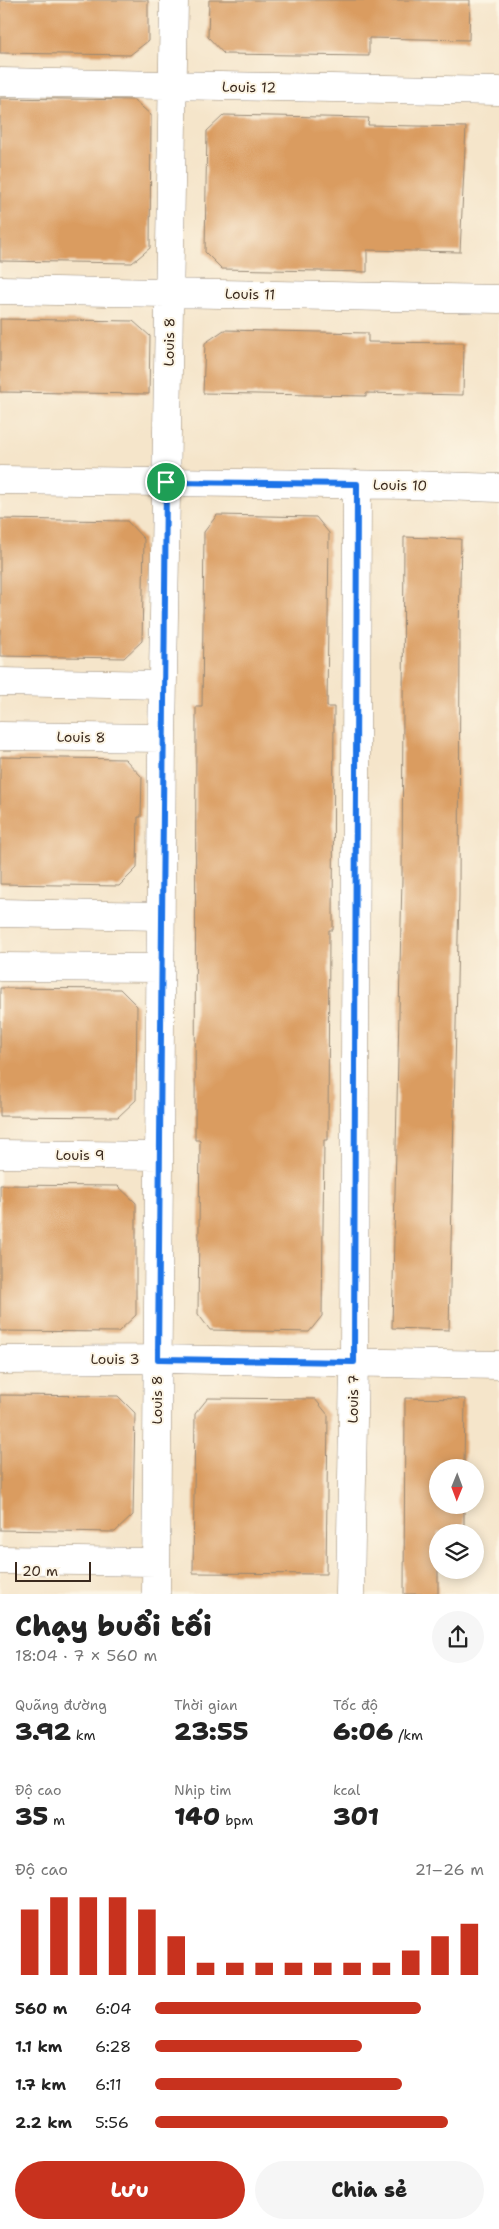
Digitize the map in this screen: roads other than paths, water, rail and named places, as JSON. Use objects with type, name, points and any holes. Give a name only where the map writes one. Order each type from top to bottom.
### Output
[{"type":"street","name":"Louis 8","points":[[156,1594],[162,738],[174,0]]},
{"type":"street","name":"Louis 12","points":[[0,82],[499,91]]},
{"type":"street","name":"Louis 11","points":[[0,290],[499,299]]},
{"type":"street","name":"Louis 10","points":[[0,480],[357,484],[499,488]]},
{"type":"street","name":"Louis 7","points":[[350,1594],[354,1362],[357,484]]},
{"type":"street","points":[[0,682],[163,685]]},
{"type":"street","name":"Louis 8","points":[[0,736],[162,738]]},
{"type":"street","points":[[0,913],[161,916]]},
{"type":"street","points":[[0,967],[160,968]]},
{"type":"street","name":"Louis 9","points":[[0,1154],[159,1156]]},
{"type":"street","name":"Louis 3","points":[[0,1360],[158,1359],[499,1365]]},
{"type":"street","points":[[0,1560],[156,1562]]}]
